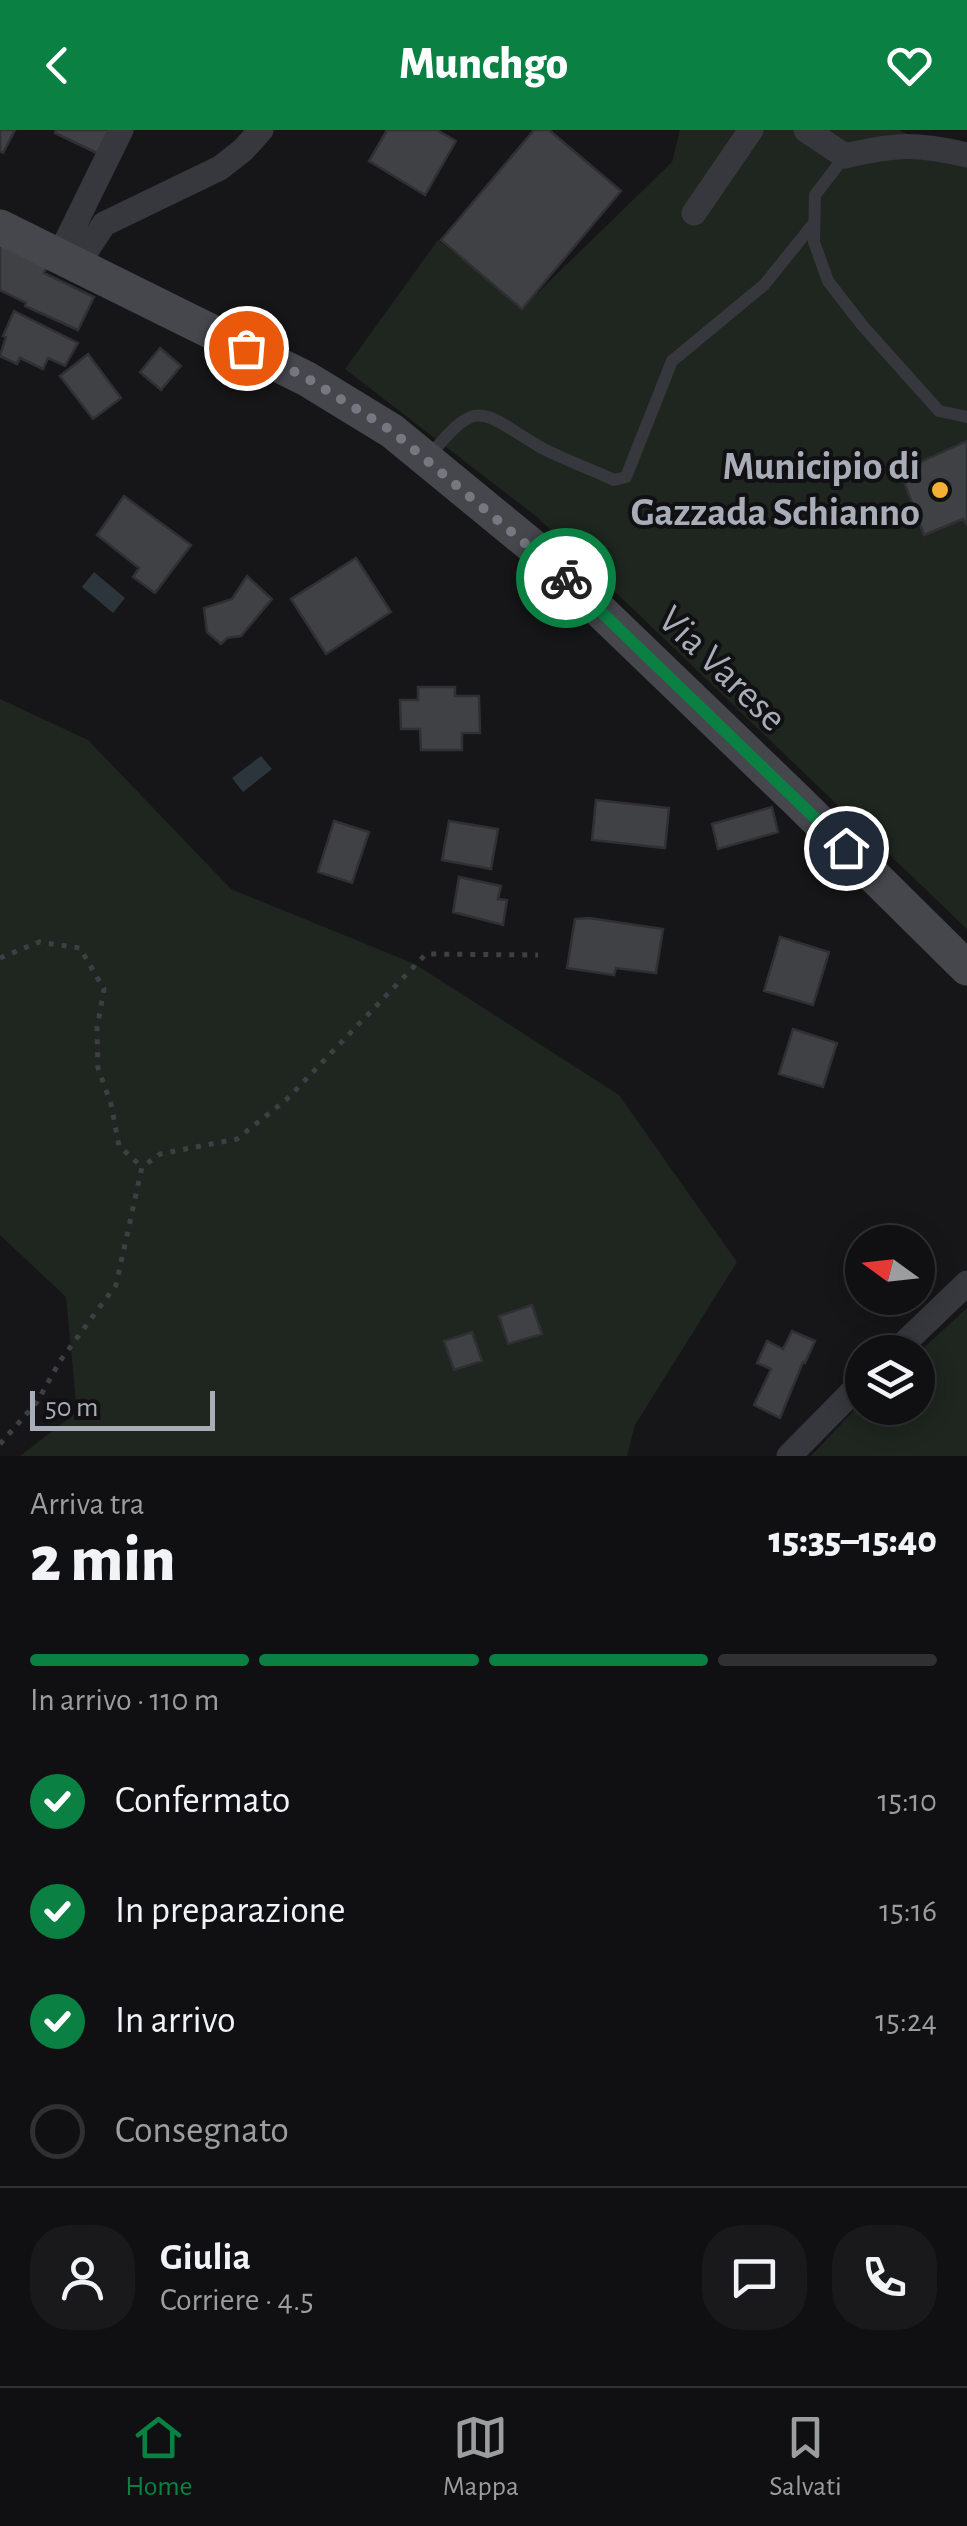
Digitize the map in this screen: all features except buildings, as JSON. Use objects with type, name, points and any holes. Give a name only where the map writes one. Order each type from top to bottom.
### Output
[{"type":"main road","name":"Via Varese","points":[[0,227],[307,378],[392,431],[537,550],[967,968]]},
{"type":"street","points":[[68,260],[120,130]]},
{"type":"street","points":[[68,260],[104,224],[220,168],[260,130]]},
{"type":"street","points":[[694,213],[751,130]]},
{"type":"street","points":[[806,130],[846,156],[893,144],[967,155]]},
{"type":"street","points":[[913,1335],[967,1283]]},
{"type":"street","points":[[790,1456],[845,1399]]},
{"type":"lane","points":[[846,156],[815,195],[814,242],[828,281],[939,411],[967,417]]},
{"type":"lane","points":[[426,459],[454,425],[477,415],[492,415],[544,449],[614,480],[626,478],[672,361],[764,285],[814,223]]},
{"type":"path","points":[[0,958],[39,942],[80,948],[104,989],[97,1028],[98,1068],[111,1104],[119,1146],[142,1168]]},
{"type":"path","points":[[0,1444],[37,1402],[60,1361],[116,1286],[142,1168],[160,1154],[237,1140],[287,1100],[426,954],[538,955]]},
{"type":"shaded area","points":[[680,130],[899,130],[967,163],[967,929],[537,517],[345,369],[438,240],[522,308],[672,162]]},
{"type":"shaded area","points":[[94,572],[125,598],[113,613],[82,587]]},
{"type":"shaded area","points":[[0,699],[88,740],[231,889],[415,964],[619,1095],[737,1262],[635,1425],[627,1456],[20,1456],[77,1412],[66,1297],[0,1235]]},
{"type":"shaded area","points":[[261,756],[272,769],[243,792],[232,778]]},
{"type":"shaded area","points":[[967,1308],[967,1456],[811,1456],[845,1420],[845,1425],[935,1425],[935,1337]]},
{"type":"way so far","points":[[246,348],[307,378],[392,431],[566,578]]},
{"type":"place","name":"Municipio di Gazzada Schianno","points":[[940,490]]},
{"type":"route","points":[[566,578],[846,848]]}]
